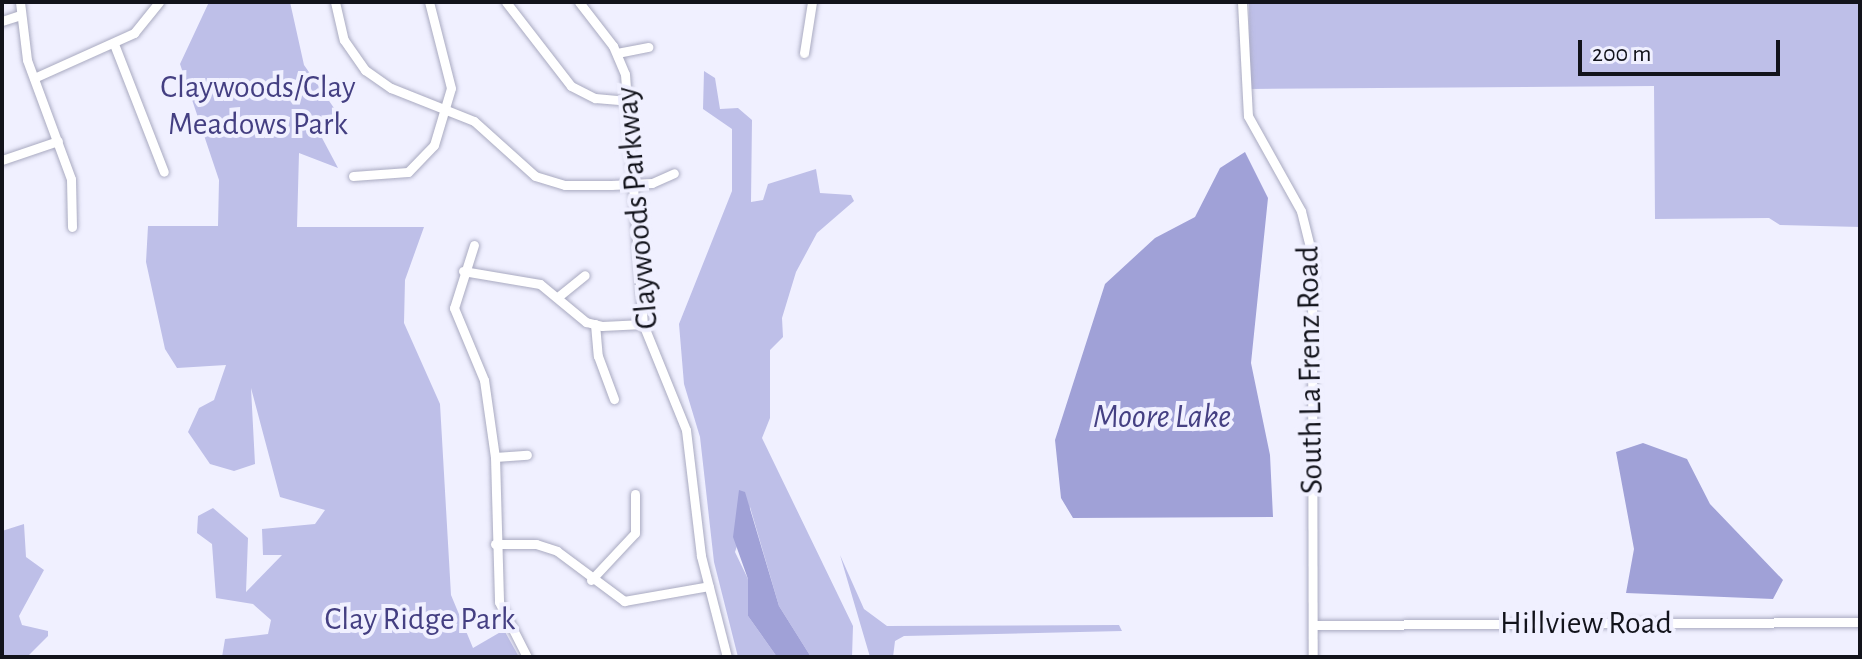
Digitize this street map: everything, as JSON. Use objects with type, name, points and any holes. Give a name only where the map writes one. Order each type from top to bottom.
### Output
[{"type":"street","points":[[20,2],[34,78],[71,179],[72,227]]},
{"type":"street","points":[[34,78],[134,33],[159,2]]},
{"type":"street","points":[[335,2],[344,40],[365,70],[391,88],[474,121],[544,180],[635,184],[674,173]]},
{"type":"street","points":[[353,176],[387,177],[416,166],[434,145],[447,109],[450,78],[429,2]]},
{"type":"street","points":[[506,2],[571,86],[595,98],[628,101]]},
{"type":"street","name":"Claywoods Parkway","points":[[579,2],[617,53],[628,101],[643,324],[686,430],[709,586],[727,657]]},
{"type":"street","points":[[804,53],[812,2]]},
{"type":"street","name":"South La Frenz Road","points":[[1242,2],[1248,116],[1310,240],[1313,657]]},
{"type":"street","points":[[2,21],[20,15]]},
{"type":"street","points":[[114,44],[164,172]]},
{"type":"street","points":[[617,53],[648,47]]},
{"type":"street","points":[[2,160],[58,141]]},
{"type":"street","points":[[474,245],[463,271],[455,322],[484,380],[495,457],[499,602],[527,657]]},
{"type":"street","points":[[463,271],[540,284],[595,324],[643,324]]},
{"type":"street","points":[[559,296],[585,275]]},
{"type":"street","points":[[595,324],[598,356],[614,399]]},
{"type":"street","points":[[495,457],[527,455]]},
{"type":"street","points":[[591,580],[635,533],[635,494]]},
{"type":"street","points":[[495,544],[536,544],[557,551],[611,596],[639,602],[709,586]]},
{"type":"street","name":"Hillview Road","points":[[1313,625],[1860,622]]},
{"type":"green space","points":[[209,2],[290,2],[304,65],[341,118],[321,136],[338,168],[299,153],[297,227],[424,227],[405,280],[404,323],[440,404],[451,595],[473,648],[504,630],[519,657],[222,657],[225,639],[268,634],[271,620],[253,604],[216,598],[212,544],[197,533],[198,516],[213,508],[248,538],[246,592],[282,555],[263,555],[262,529],[315,524],[325,510],[280,497],[251,388],[255,464],[234,471],[210,464],[188,432],[199,408],[214,400],[226,365],[177,368],[165,349],[146,262],[148,226],[218,226],[219,180],[180,64]]},
{"type":"green space","points":[[1249,2],[1860,2],[1860,227],[1780,225],[1769,218],[1655,219],[1654,86],[1250,89]]},
{"type":"green space","points":[[704,71],[715,78],[720,109],[738,108],[752,120],[751,202],[763,200],[768,184],[816,169],[820,193],[851,195],[854,201],[817,233],[796,272],[782,318],[783,337],[770,350],[770,418],[762,438],[853,626],[852,657],[811,657],[779,606],[750,507],[735,552],[748,579],[748,616],[777,657],[738,657],[714,562],[700,437],[684,384],[679,324],[732,191],[732,129],[703,109]]},
{"type":"green space","points":[[24,524],[26,557],[44,570],[19,616],[22,625],[48,631],[48,636],[27,657],[2,657],[2,531]]},
{"type":"green space","points":[[840,555],[864,609],[887,626],[1119,625],[1122,631],[904,636],[895,641],[893,657],[870,657]]},
{"type":"water","name":"Moore Lake","points":[[1245,152],[1268,198],[1251,363],[1270,455],[1273,517],[1073,518],[1061,498],[1055,440],[1105,284],[1155,238],[1195,217],[1220,168]]},
{"type":"water","points":[[1643,443],[1687,459],[1710,504],[1783,580],[1773,599],[1626,593],[1634,549],[1616,452]]},
{"type":"water","points":[[739,490],[745,492],[779,606],[811,657],[777,657],[748,616],[748,579],[733,537]]},
{"type":"park label","name":"Claywoods/Clay Meadows Park","points":[[258,106]]},
{"type":"park label","name":"Clay Ridge Park","points":[[420,619]]}]
